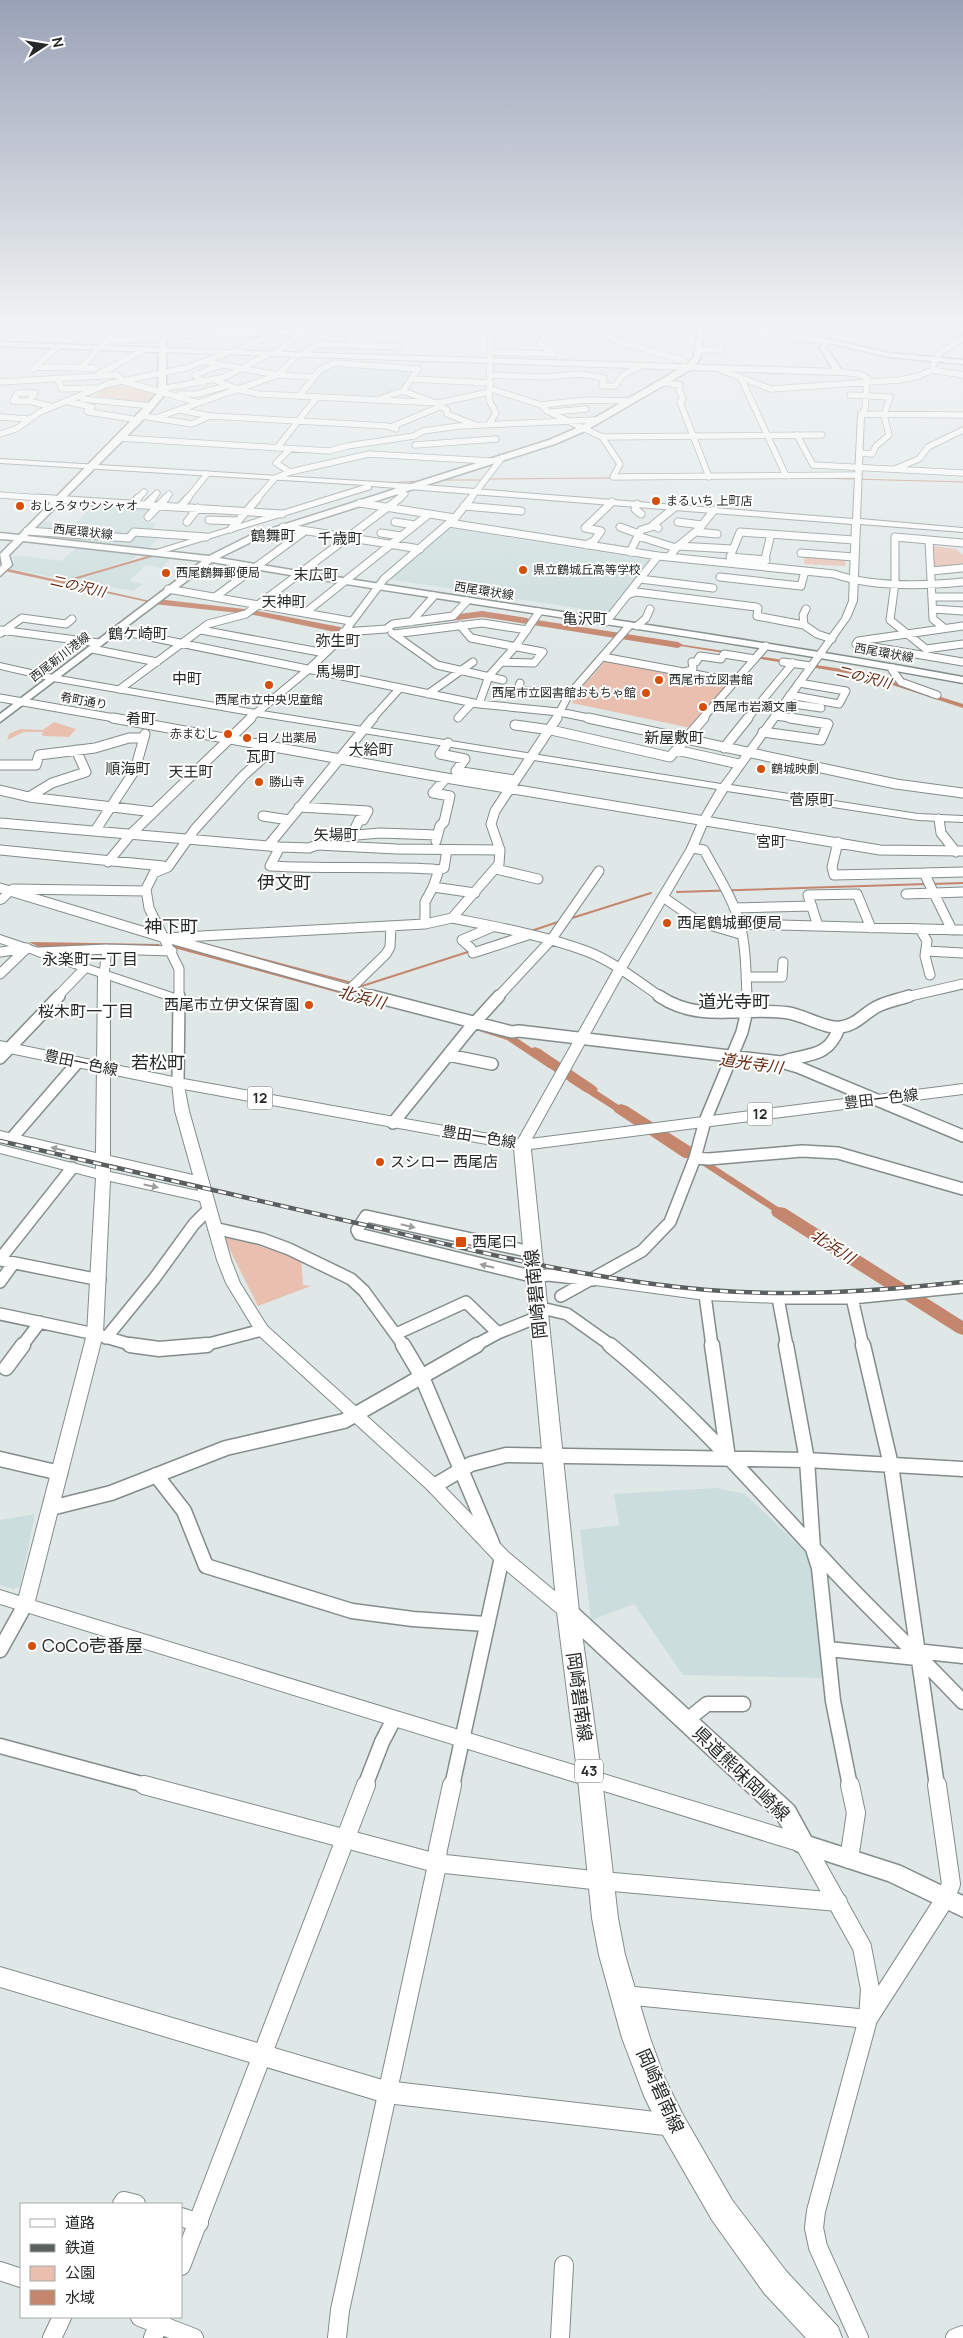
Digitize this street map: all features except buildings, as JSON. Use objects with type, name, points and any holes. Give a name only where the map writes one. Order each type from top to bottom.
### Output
[{"type":"main road","points":[[0,573],[7,565],[4,555],[126,432]]},
{"type":"main road","name":"西尾新川港線","points":[[0,719],[210,558],[254,537],[552,442],[575,432]]},
{"type":"main road","name":"西尾環状線","points":[[0,536],[210,558],[343,582],[766,646],[813,663],[891,667],[963,680]]},
{"type":"main road","name":"豊田一色線","points":[[3,1050],[522,1145],[963,1089]]},
{"type":"main road","name":"岡崎碧南線","points":[[522,1145],[568,1612],[612,1955],[623,1995],[654,2086],[673,2125],[722,2210],[775,2282],[827,2338]]},
{"type":"main road","name":"県道熊味岡崎線","points":[[568,1612],[786,1813],[804,1844]]},
{"type":"main road","points":[[804,1844],[893,1873],[954,1904]]},
{"type":"street","points":[[277,448],[289,432]]},
{"type":"street","points":[[364,432],[357,441],[380,454]]},
{"type":"street","points":[[404,432],[414,436]]},
{"type":"street","points":[[120,438],[329,451],[414,436],[421,432]]},
{"type":"street","points":[[108,862],[131,834],[256,713],[325,653],[377,587],[452,521],[504,457],[492,432]]},
{"type":"street","points":[[590,432],[602,437],[822,435]]},
{"type":"street","points":[[692,432],[709,477]]},
{"type":"street","points":[[765,432],[786,476]]},
{"type":"street","points":[[522,1145],[572,1052],[692,848],[704,820],[724,787],[846,618],[853,601],[852,580],[859,432]]},
{"type":"street","points":[[859,453],[872,454],[876,446],[889,434],[889,432]]},
{"type":"street","points":[[892,471],[919,459],[925,455],[928,447],[959,432]]},
{"type":"street","points":[[414,436],[415,456]]},
{"type":"street","points":[[797,436],[813,465],[858,475]]},
{"type":"street","points":[[602,437],[620,464],[613,478],[858,475],[892,471],[963,473]]},
{"type":"street","points":[[415,445],[496,439]]},
{"type":"street","points":[[290,449],[276,463],[290,472]]},
{"type":"street","points":[[231,530],[276,478],[290,472],[369,454],[490,461]]},
{"type":"street","points":[[0,461],[411,486],[963,530]]},
{"type":"street","points":[[166,516],[208,474]]},
{"type":"street","points":[[156,553],[376,484]]},
{"type":"street","points":[[120,689],[208,624],[246,614],[259,605],[405,494],[396,491]]},
{"type":"street","points":[[132,504],[144,492]]},
{"type":"street","points":[[146,505],[157,493]]},
{"type":"street","points":[[148,517],[169,494]]},
{"type":"street","points":[[0,495],[282,514]]},
{"type":"street","points":[[586,545],[594,541],[600,531],[584,528],[612,502]]},
{"type":"street","points":[[360,503],[429,514],[452,521],[547,539],[630,552],[723,564],[801,568]]},
{"type":"street","points":[[637,504],[635,509],[641,514]]},
{"type":"street","points":[[464,506],[521,511]]},
{"type":"street","points":[[630,552],[641,530],[654,527],[653,525],[675,507]]},
{"type":"street","points":[[187,522],[198,508]]},
{"type":"street","points":[[669,557],[677,547],[696,532],[714,510]]},
{"type":"street","points":[[305,613],[429,514]]},
{"type":"street","points":[[402,516],[422,520]]},
{"type":"street","points":[[209,520],[238,521]]},
{"type":"street","points":[[395,522],[415,525]]},
{"type":"street","points":[[678,522],[702,525]]},
{"type":"street","points":[[283,527],[420,549]]},
{"type":"street","points":[[493,528],[504,527],[537,531]]},
{"type":"street","points":[[620,527],[638,535],[649,536],[666,545],[732,549]]},
{"type":"street","points":[[387,528],[407,531]]},
{"type":"street","points":[[27,531],[129,538],[134,532],[206,538]]},
{"type":"street","points":[[215,597],[305,531]]},
{"type":"street","points":[[696,532],[716,534]]},
{"type":"street","points":[[854,540],[740,532],[730,557],[834,574],[852,580],[932,585],[963,582]]},
{"type":"street","points":[[381,533],[400,536]]},
{"type":"street","points":[[765,559],[771,534]]},
{"type":"street","points":[[963,543],[898,535],[895,537],[895,583],[890,620],[908,634],[924,652],[963,662]]},
{"type":"street","points":[[720,577],[801,586],[803,537]]},
{"type":"street","points":[[929,540],[933,619],[944,628]]},
{"type":"street","points":[[950,542],[963,552]]},
{"type":"street","points":[[801,551],[854,554]]},
{"type":"street","points":[[606,622],[658,556]]},
{"type":"street","points":[[705,601],[720,577],[723,564]]},
{"type":"street","points":[[931,571],[963,568]]},
{"type":"street","points":[[640,579],[713,588]]},
{"type":"street","points":[[682,598],[689,585]]},
{"type":"street","points":[[168,589],[350,621]]},
{"type":"street","points":[[627,595],[636,592],[758,608],[757,616],[804,625],[817,634],[832,639]]},
{"type":"street","points":[[411,622],[434,596]]},
{"type":"street","points":[[738,605],[743,596]]},
{"type":"street","points":[[932,597],[963,596]]},
{"type":"street","points":[[343,632],[386,629],[393,624],[453,616],[467,601]]},
{"type":"street","points":[[452,918],[496,869],[500,860],[500,850],[492,820],[512,784],[551,730],[568,696],[633,626],[646,618],[650,609]]},
{"type":"street","points":[[804,625],[803,615],[806,609]]},
{"type":"street","points":[[933,609],[963,611]]},
{"type":"street","points":[[458,718],[475,704],[488,676],[515,647],[539,612]]},
{"type":"street","points":[[1,631],[22,618],[66,624],[72,619]]},
{"type":"street","points":[[394,634],[482,623],[527,630]]},
{"type":"street","points":[[460,625],[471,638],[542,652],[534,663],[502,662]]},
{"type":"street","points":[[963,626],[858,641],[856,644],[900,652],[924,652],[963,644]]},
{"type":"street","points":[[386,629],[437,665],[459,672],[503,680]]},
{"type":"street","points":[[116,630],[309,668],[475,704],[559,712],[594,730],[670,757],[737,682],[766,646]]},
{"type":"street","points":[[201,630],[325,653]]},
{"type":"street","points":[[1,631],[96,646],[157,662]]},
{"type":"street","points":[[900,652],[891,667],[900,682],[910,683],[916,688],[938,696]]},
{"type":"street","points":[[685,672],[693,669],[692,662],[696,662],[700,656],[721,659],[724,654],[756,659]]},
{"type":"street","points":[[603,657],[737,682]]},
{"type":"street","points":[[428,694],[473,662]]},
{"type":"street","points":[[783,662],[813,663]]},
{"type":"street","points":[[724,748],[793,663]]},
{"type":"street","points":[[0,666],[53,678],[362,730],[868,810],[939,819],[963,819]]},
{"type":"street","points":[[520,683],[518,690],[568,696]]},
{"type":"street","points":[[788,699],[836,711],[846,691],[799,683]]},
{"type":"street","points":[[268,846],[362,730],[400,688]]},
{"type":"street","points":[[523,708],[530,692]]},
{"type":"street","name":"肴町通り","points":[[0,698],[446,778],[512,784]]},
{"type":"street","points":[[763,732],[821,740],[828,724],[775,716]]},
{"type":"street","points":[[94,831],[112,807],[135,770],[143,738],[150,725]]},
{"type":"street","points":[[516,725],[551,730],[594,730],[685,739],[896,784],[963,793]]},
{"type":"street","points":[[0,765],[36,765],[39,755],[101,746],[129,738],[143,738]]},
{"type":"street","points":[[448,743],[440,754],[465,759],[456,770],[512,784],[704,820],[880,850],[960,852]]},
{"type":"street","points":[[0,850],[108,862],[150,869],[168,867],[195,828],[243,776],[274,747]]},
{"type":"street","points":[[29,797],[52,784],[86,772],[76,750]]},
{"type":"street","points":[[676,750],[739,764]]},
{"type":"street","points":[[434,850],[440,826],[444,822],[450,796],[433,793],[446,778]]},
{"type":"street","points":[[0,790],[29,797],[154,812]]},
{"type":"street","points":[[299,807],[368,810],[363,820],[359,820],[353,833],[357,835],[380,833],[437,835]]},
{"type":"street","points":[[263,816],[289,820]]},
{"type":"street","points":[[939,819],[941,833],[960,852]]},
{"type":"street","points":[[0,822],[280,847],[309,848],[317,845],[434,850],[500,850]]},
{"type":"street","points":[[838,842],[832,867],[834,875],[963,872]]},
{"type":"street","points":[[280,847],[270,866],[326,869],[375,866],[438,870],[444,868],[447,850]]},
{"type":"street","points":[[561,1296],[593,1280],[642,1251],[670,1222],[695,1158],[705,1121],[742,1032],[747,1011],[746,977],[740,929],[734,908],[704,850],[692,848]]},
{"type":"street","points":[[150,869],[146,891],[150,910],[170,945],[179,969],[177,999],[178,1083],[182,1111],[214,1228],[233,1283],[262,1330],[434,1486],[497,1550],[568,1612]]},
{"type":"street","points":[[496,869],[538,878]]},
{"type":"street","points":[[425,924],[425,902],[433,887],[438,870]]},
{"type":"street","points":[[393,1122],[473,1025],[551,940],[599,871]]},
{"type":"street","points":[[924,873],[952,930]]},
{"type":"street","points":[[433,887],[475,893]]},
{"type":"street","points":[[5,890],[15,888],[146,891]]},
{"type":"street","points":[[0,901],[5,890]]},
{"type":"street","points":[[5,890],[153,936],[170,945],[349,990],[473,1025],[512,1032],[519,1031],[730,1060],[781,1062],[798,1067],[963,1136]]},
{"type":"street","points":[[906,894],[963,892]]},
{"type":"street","points":[[818,926],[808,895],[857,894],[871,928]]},
{"type":"street","points":[[663,897],[699,922],[740,929],[818,926],[963,930]]},
{"type":"street","points":[[734,908],[812,906]]},
{"type":"street","points":[[39,952],[170,945],[425,924],[452,918],[551,940],[587,951],[620,969],[672,1005],[702,1013],[747,1011],[790,1013],[839,1028],[859,1021],[874,1008],[921,992],[963,984]]},
{"type":"street","points":[[349,990],[386,954],[390,947],[391,926]]},
{"type":"street","points":[[492,927],[462,940],[472,951],[528,935]]},
{"type":"street","points":[[920,929],[927,941],[925,956],[930,975]]},
{"type":"street","points":[[0,939],[177,999]]},
{"type":"street","points":[[0,952],[27,948]]},
{"type":"street","points":[[0,974],[27,948]]},
{"type":"street","points":[[0,1650],[25,1605],[60,1472],[100,1336],[104,974],[107,949]]},
{"type":"street","points":[[926,951],[963,954]]},
{"type":"street","points":[[746,977],[782,977],[783,962]]},
{"type":"street","points":[[3,1050],[85,968]]},
{"type":"street","points":[[781,1062],[790,1058],[810,1056],[828,1049],[836,1039],[839,1028]]},
{"type":"street","points":[[448,1055],[492,1064]]},
{"type":"street","points":[[6,1136],[78,1063]]},
{"type":"street","points":[[6,1136],[202,1181]]},
{"type":"street","points":[[1,1151],[103,1175],[208,1203]]},
{"type":"street","points":[[695,1158],[709,1159],[802,1151],[838,1152],[962,1188]]},
{"type":"street","points":[[72,1168],[0,1259],[13,1264],[100,1280]]},
{"type":"street","points":[[100,1336],[154,1279],[208,1203]]},
{"type":"street","points":[[532,1250],[522,1250],[366,1216],[358,1230],[359,1234],[535,1277],[548,1275],[706,1296],[852,1298],[963,1286]]},
{"type":"street","points":[[214,1228],[262,1239],[289,1249],[351,1279],[364,1291],[396,1334],[422,1377],[497,1550],[486,1624],[340,2310],[337,2338]]},
{"type":"street","points":[[0,1282],[13,1264]]},
{"type":"street","points":[[706,1296],[728,1458]]},
{"type":"street","points":[[778,1298],[807,1460],[813,1549],[819,1568],[833,1701],[856,1813],[849,1859]]},
{"type":"street","points":[[852,1298],[891,1465],[954,1904],[868,2019]]},
{"type":"street","points":[[396,1334],[466,1302],[498,1333]]},
{"type":"street","points":[[51,1508],[111,1493],[226,1448],[344,1421],[498,1333],[538,1312],[554,1309],[567,1314],[614,1347],[657,1384],[813,1549],[963,1702]]},
{"type":"street","points":[[0,1314],[159,1351],[218,1344],[262,1330]]},
{"type":"street","points":[[6,1368],[40,1322]]},
{"type":"street","points":[[434,1486],[483,1460],[506,1455],[807,1460],[963,1469]]},
{"type":"street","points":[[0,1459],[60,1472]]},
{"type":"street","points":[[156,1476],[184,1511],[206,1566],[352,1611],[413,1619],[486,1624]]},
{"type":"street","points":[[0,1597],[804,1844],[862,1947],[870,1989],[868,2019],[816,2211],[814,2228],[818,2247],[859,2338]]},
{"type":"street","points":[[828,1649],[963,1656]]},
{"type":"street","points":[[686,1721],[707,1704],[743,1704]]},
{"type":"street","points":[[182,2261],[190,2220],[263,2055],[382,1742],[394,1719]]},
{"type":"street","points":[[0,1746],[436,1863],[602,1881],[838,1902]]},
{"type":"street","points":[[0,1977],[386,2092],[673,2125]]},
{"type":"street","points":[[623,1995],[868,2019]]},
{"type":"street","points":[[122,2203],[124,2200],[133,2203]]},
{"type":"street","points":[[560,2338],[564,2265]]},
{"type":"street","points":[[0,2270],[20,2278]]},
{"type":"street","points":[[52,2338],[62,2318]]},
{"type":"street","points":[[153,2324],[194,2338]]},
{"type":"street","points":[[954,2338],[963,2335]]},
{"type":"shaded area","points":[[94,503],[154,507],[142,521],[157,523],[148,534],[160,535],[148,550],[62,540],[69,533],[66,533],[68,530],[37,528],[43,521],[76,523]]},
{"type":"shaded area","name":"県立鶴城丘高等学校","points":[[449,528],[656,561],[609,613],[388,579]]},
{"type":"shaded area","points":[[79,546],[140,553],[133,559],[68,580],[11,569],[14,561],[13,557],[24,556],[61,561]]},
{"type":"shaded area","points":[[157,555],[173,557],[161,568],[146,565],[129,581],[143,584],[133,591],[72,580]]},
{"type":"shaded area","points":[[716,1488],[745,1494],[809,1556],[822,1608],[826,1678],[683,1675],[634,1604],[591,1620],[580,1530],[619,1525],[614,1494]]},
{"type":"shaded area","points":[[35,1514],[20,1586],[13,1589],[0,1585],[0,1520]]},
{"type":"green space","points":[[933,546],[956,549],[963,555],[963,566],[934,569]]},
{"type":"green space","points":[[805,554],[846,557],[845,566],[804,564]]},
{"type":"green space","points":[[607,659],[733,682],[691,728],[572,703],[578,692]]},
{"type":"green space","points":[[54,722],[76,729],[69,737],[44,736],[41,734],[44,732],[24,732],[7,740],[9,734],[20,729],[43,730]]},
{"type":"green space","points":[[222,1234],[301,1259],[303,1285],[311,1286],[258,1306]]},
{"type":"water","name":"二の沢川","points":[[0,567],[150,601],[0,570]]},
{"type":"water","name":"二の沢川","points":[[656,642],[862,672],[963,704],[963,708],[865,676]]},
{"type":"water","points":[[29,942],[159,944],[161,947],[39,947]]},
{"type":"water","name":"北浜川","points":[[176,944],[343,990],[339,993],[174,948]]},
{"type":"water","points":[[477,1025],[511,1034],[554,1063],[549,1068],[507,1040],[473,1029]]},
{"type":"water","points":[[573,1075],[643,1121],[633,1122],[568,1081]]},
{"type":"water","name":"北浜川","points":[[709,1162],[801,1222],[791,1223],[702,1165]]},
{"type":"water","name":"北浜川","points":[[819,1233],[859,1259],[851,1261],[812,1234]]},
{"type":"water","points":[[909,1299],[924,1299],[963,1324],[963,1333]]},
{"type":"waterway","points":[[489,479],[612,478]]},
{"type":"waterway","points":[[815,478],[963,482]]},
{"type":"waterway","points":[[439,480],[480,480]]},
{"type":"waterway","points":[[389,483],[421,481]]},
{"type":"waterway","points":[[63,582],[155,555]]},
{"type":"waterway","name":"二の沢川","points":[[157,602],[246,612]]},
{"type":"waterway","name":"二の沢川","points":[[253,613],[340,630]]},
{"type":"waterway","name":"二の沢川","points":[[435,620],[482,614],[527,621]]},
{"type":"waterway","name":"二の沢川","points":[[537,623],[616,635]]},
{"type":"waterway","name":"二の沢川","points":[[624,636],[678,645]]},
{"type":"waterway","points":[[932,884],[963,883]]},
{"type":"waterway","points":[[677,892],[927,884]]},
{"type":"waterway","points":[[569,919],[651,893]]},
{"type":"waterway","points":[[531,931],[561,921]]},
{"type":"waterway","points":[[193,941],[352,983]]},
{"type":"waterway","points":[[357,985],[362,986],[471,951]]},
{"type":"waterway","name":"北浜川","points":[[535,1052],[590,1089]]},
{"type":"waterway","name":"北浜川","points":[[621,1109],[690,1154]]},
{"type":"waterway","name":"北浜川","points":[[779,1212],[963,1329]]},
{"type":"railway","points":[[0,1141],[492,1255],[621,1279],[708,1290],[772,1293],[867,1290],[963,1282]]},
{"type":"place","name":"まるいち 上町店","points":[[656,501]]},
{"type":"place","name":"おしろタウンシャオ","points":[[20,506]]},
{"type":"place","name":"県立鶴城丘高等学校","points":[[523,570]]},
{"type":"place","name":"西尾鶴舞郵便局","points":[[166,573]]},
{"type":"place","name":"西尾市立図書館","points":[[659,680]]},
{"type":"place","name":"西尾市立中央児童館","points":[[269,685]]},
{"type":"place","name":"西尾市立図書館おもちゃ館","points":[[646,693]]},
{"type":"place","name":"西尾市岩瀬文庫","points":[[703,707]]},
{"type":"place","name":"赤まむし","points":[[228,734]]},
{"type":"place","name":"日ノ出薬局","points":[[247,738]]},
{"type":"place","name":"鶴城映劇","points":[[761,769]]},
{"type":"place","name":"勝山寺","points":[[259,782]]},
{"type":"place","name":"西尾鶴城郵便局","points":[[667,923]]},
{"type":"place","name":"西尾市立伊文保育園","points":[[309,1005]]},
{"type":"place","name":"スシロー 西尾店","points":[[380,1162]]},
{"type":"place","name":"西尾口","points":[[461,1242]]},
{"type":"place","name":"CoCo壱番屋","points":[[32,1646]]},
{"type":"district","name":"鶴舞町","points":[[273,536]]},
{"type":"district","name":"千歳町","points":[[340,539]]},
{"type":"district","name":"末広町","points":[[316,575]]},
{"type":"district","name":"天神町","points":[[284,602]]},
{"type":"district","name":"亀沢町","points":[[585,619]]},
{"type":"district","name":"鶴ケ崎町","points":[[138,634]]},
{"type":"district","name":"弥生町","points":[[338,641]]},
{"type":"district","name":"馬場町","points":[[338,672]]},
{"type":"district","name":"中町","points":[[187,679]]},
{"type":"district","name":"肴町","points":[[141,719]]},
{"type":"district","name":"新屋敷町","points":[[674,738]]},
{"type":"district","name":"大給町","points":[[371,750]]},
{"type":"district","name":"瓦町","points":[[261,757]]},
{"type":"district","name":"順海町","points":[[128,769]]},
{"type":"district","name":"天王町","points":[[191,772]]},
{"type":"district","name":"菅原町","points":[[812,800]]},
{"type":"district","name":"矢場町","points":[[336,835]]},
{"type":"district","name":"宮町","points":[[771,842]]},
{"type":"district","name":"伊文町","points":[[284,883]]},
{"type":"district","name":"神下町","points":[[171,927]]},
{"type":"district","name":"永楽町一丁目","points":[[90,959]]},
{"type":"district","name":"道光寺町","points":[[734,1002]]},
{"type":"district","name":"桜木町一丁目","points":[[86,1011]]},
{"type":"district","name":"若松町","points":[[158,1063]]},
{"type":"water label","name":"道光寺川","points":[[751,1063]]}]
